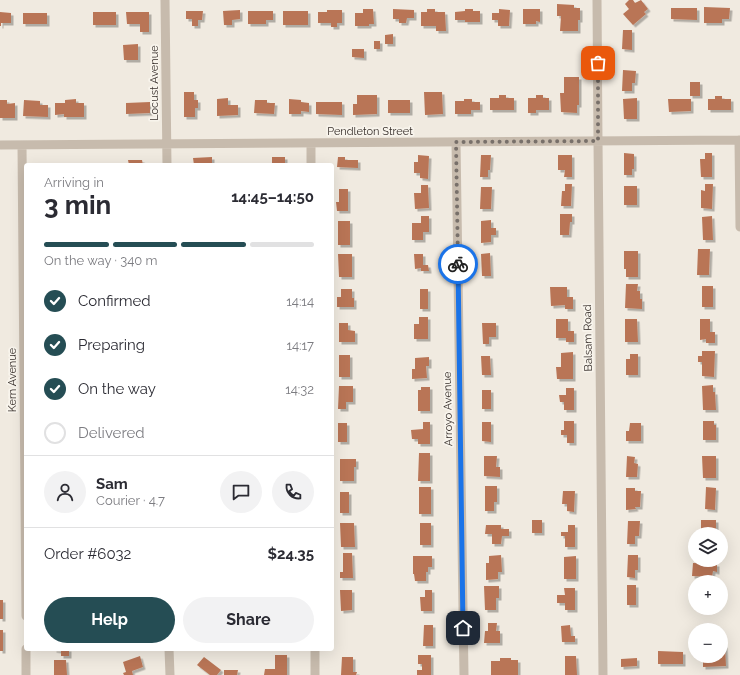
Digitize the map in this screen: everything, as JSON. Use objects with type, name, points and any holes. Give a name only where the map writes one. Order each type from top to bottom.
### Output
[{"type":"street","name":"Locust Avenue","points":[[165,0],[167,163]]},
{"type":"street","name":"Balsam Road","points":[[597,0],[603,675]]},
{"type":"street","name":"Pendleton Street","points":[[0,145],[740,140]]},
{"type":"street","points":[[740,140],[740,227]]},
{"type":"street","name":"Arroyo Avenue","points":[[456,142],[464,675]]},
{"type":"street","points":[[311,143],[311,163]]},
{"type":"street","name":"Kern Avenue","points":[[22,145],[24,380]]},
{"type":"street","points":[[26,651],[26,675]]},
{"type":"street","points":[[169,651],[170,675]]},
{"type":"street","points":[[315,651],[315,675]]},
{"type":"building","points":[[629,0],[633,0],[635,3],[641,0],[648,9],[644,12],[646,14],[633,25],[623,14],[629,9],[625,4]]},
{"type":"building","points":[[557,4],[574,5],[574,8],[580,8],[578,31],[560,31],[561,16],[557,16]]},
{"type":"building","points":[[704,7],[730,8],[729,19],[722,19],[722,23],[704,23]]},
{"type":"building","points":[[671,8],[697,8],[697,20],[671,19]]},
{"type":"building","points":[[363,9],[373,9],[374,24],[369,24],[369,26],[355,26],[355,13],[363,13]]},
{"type":"building","points":[[393,9],[414,10],[414,18],[407,18],[406,23],[399,23],[399,19],[393,19]]},
{"type":"building","points":[[427,9],[435,9],[435,12],[445,12],[446,31],[436,31],[436,26],[421,26],[421,12],[427,12]]},
{"type":"building","points":[[465,9],[480,11],[480,22],[455,20],[455,12],[465,11]]},
{"type":"building","points":[[499,9],[510,10],[509,26],[498,26],[498,20],[492,20],[492,13],[499,13]]},
{"type":"building","points":[[523,9],[540,9],[540,22],[536,21],[536,24],[523,24]]},
{"type":"building","points":[[240,10],[240,19],[232,20],[232,25],[224,25],[223,11]]},
{"type":"building","points":[[327,10],[342,10],[342,23],[337,23],[337,27],[331,27],[331,23],[318,23],[318,12],[327,12]]},
{"type":"building","points":[[186,11],[203,11],[202,20],[198,20],[198,26],[192,26],[192,19],[186,19]]},
{"type":"building","points":[[248,11],[273,11],[273,20],[266,20],[266,24],[248,24]]},
{"type":"building","points":[[283,11],[308,11],[308,25],[283,25]]},
{"type":"building","points":[[0,12],[11,13],[11,23],[1,23],[0,26]]},
{"type":"building","points":[[93,12],[116,12],[116,25],[93,25]]},
{"type":"building","points":[[126,12],[149,12],[149,32],[140,32],[140,24],[127,24]]},
{"type":"building","points":[[23,13],[47,13],[47,24],[23,24]]},
{"type":"building","points":[[623,30],[632,30],[632,50],[622,49]]},
{"type":"building","points":[[393,34],[393,44],[385,44],[385,35]]},
{"type":"building","points":[[374,41],[380,41],[380,49],[374,49]]},
{"type":"building","points":[[138,44],[138,60],[124,60],[123,45]]},
{"type":"building","points":[[352,49],[364,49],[364,58],[352,57]]},
{"type":"building","points":[[623,70],[636,71],[635,83],[632,83],[632,91],[622,91]]},
{"type":"building","points":[[564,77],[579,77],[579,105],[577,105],[577,113],[561,112],[560,93],[564,93]]},
{"type":"building","points":[[690,82],[700,82],[700,96],[690,96]]},
{"type":"building","points":[[184,92],[194,92],[194,100],[198,100],[198,108],[195,108],[195,117],[184,117]]},
{"type":"building","points":[[424,92],[442,92],[443,114],[425,115]]},
{"type":"building","points":[[357,95],[377,95],[377,114],[353,115],[353,104],[357,104]]},
{"type":"building","points":[[499,95],[506,95],[506,98],[514,98],[514,110],[490,110],[490,98],[499,98]]},
{"type":"building","points":[[536,95],[543,95],[543,98],[549,98],[549,110],[536,110],[536,113],[528,113],[528,98],[536,98]]},
{"type":"building","points":[[715,96],[722,96],[722,99],[731,99],[731,110],[708,110],[708,99],[715,99]]},
{"type":"building","points":[[228,98],[228,105],[238,105],[238,115],[217,116],[217,99]]},
{"type":"building","points":[[637,98],[637,119],[624,119],[623,99]]},
{"type":"building","points":[[76,99],[76,103],[84,103],[84,117],[64,117],[64,114],[55,115],[55,103],[65,103],[65,100]]},
{"type":"building","points":[[289,99],[301,100],[301,102],[309,103],[309,112],[301,111],[301,114],[289,114]]},
{"type":"building","points":[[464,99],[472,99],[472,102],[480,102],[480,110],[471,110],[471,114],[455,114],[455,101],[464,101]]},
{"type":"building","points":[[668,99],[691,99],[691,111],[669,112]]},
{"type":"building","points":[[0,100],[7,100],[7,104],[15,103],[15,118],[0,118]]},
{"type":"building","points":[[24,100],[40,101],[40,105],[48,105],[48,117],[23,116]]},
{"type":"building","points":[[255,100],[267,100],[267,103],[275,103],[274,114],[254,113]]},
{"type":"building","points":[[388,100],[410,100],[410,113],[388,113]]},
{"type":"building","points":[[150,102],[150,113],[126,114],[126,103]]},
{"type":"building","points":[[316,102],[342,102],[342,115],[316,114]]},
{"type":"building","points":[[624,153],[634,154],[634,169],[632,169],[632,175],[624,175]]},
{"type":"building","points":[[705,153],[712,153],[712,177],[701,177],[700,159],[705,159]]},
{"type":"building","points":[[418,155],[429,156],[428,179],[420,178],[420,173],[414,173],[414,162],[418,162]]},
{"type":"building","points":[[481,155],[491,155],[488,177],[480,177]]},
{"type":"building","points":[[558,155],[572,155],[572,177],[564,177],[565,170],[558,170]]},
{"type":"building","points":[[212,157],[212,163],[194,163],[193,158]]},
{"type":"building","points":[[272,157],[285,157],[285,163],[272,163]]},
{"type":"building","points":[[338,157],[345,157],[345,160],[358,160],[358,168],[337,167]]},
{"type":"building","points":[[128,160],[142,160],[143,163],[129,163]]},
{"type":"building","points":[[565,184],[572,184],[571,206],[561,206],[562,191],[565,191]]},
{"type":"building","points":[[705,184],[713,184],[712,209],[701,208],[701,190],[705,191]]},
{"type":"building","points":[[421,185],[428,185],[429,208],[415,209],[414,193],[421,193]]},
{"type":"building","points":[[624,186],[637,186],[637,205],[624,205]]},
{"type":"building","points":[[481,187],[492,187],[491,209],[480,209]]},
{"type":"building","points":[[339,189],[348,189],[348,211],[337,211],[336,202],[339,202]]},
{"type":"building","points":[[560,214],[572,214],[569,235],[560,235]]},
{"type":"building","points":[[421,216],[429,216],[429,232],[423,232],[423,240],[412,240],[412,223],[421,223]]},
{"type":"building","points":[[712,216],[713,240],[703,240],[702,217]]},
{"type":"building","points":[[491,220],[491,228],[496,228],[496,235],[491,235],[491,242],[481,243],[481,221]]},
{"type":"building","points":[[338,221],[350,221],[350,245],[338,245]]},
{"type":"building","points":[[698,249],[710,249],[709,275],[697,275]]},
{"type":"building","points":[[624,251],[638,251],[638,277],[626,277],[626,269],[624,269]]},
{"type":"building","points":[[490,253],[491,276],[482,276],[481,254]]},
{"type":"building","points":[[338,254],[352,254],[352,277],[339,277]]},
{"type":"building","points":[[414,254],[423,254],[423,265],[428,265],[429,271],[421,271],[421,268],[415,269]]},
{"type":"building","points":[[626,284],[638,284],[637,291],[640,291],[642,309],[625,308]]},
{"type":"building","points":[[702,286],[713,286],[713,307],[702,307]]},
{"type":"building","points":[[550,287],[567,287],[567,297],[573,297],[573,309],[565,309],[565,305],[551,306]]},
{"type":"building","points":[[341,289],[352,289],[354,307],[337,307],[337,297],[341,297]]},
{"type":"building","points":[[420,289],[428,289],[428,309],[420,309]]},
{"type":"building","points":[[419,317],[428,317],[428,339],[414,339],[414,324],[419,324]]},
{"type":"building","points":[[556,319],[568,319],[568,331],[574,331],[574,342],[566,342],[566,338],[556,338]]},
{"type":"building","points":[[625,319],[637,319],[638,342],[625,342]]},
{"type":"building","points":[[700,319],[710,319],[710,332],[715,332],[715,343],[706,343],[706,339],[700,340]]},
{"type":"building","points":[[339,323],[348,323],[348,330],[355,331],[355,342],[339,342]]},
{"type":"building","points":[[482,323],[496,323],[496,337],[489,337],[489,344],[483,344]]},
{"type":"building","points":[[702,351],[715,351],[714,377],[702,376],[702,362],[698,362],[698,356],[702,356]]},
{"type":"building","points":[[573,352],[573,379],[557,379],[556,367],[561,367],[561,353]]},
{"type":"building","points":[[630,354],[638,354],[638,375],[626,375],[626,359],[630,359]]},
{"type":"building","points":[[339,355],[350,355],[350,377],[339,377]]},
{"type":"building","points":[[481,356],[490,356],[491,375],[482,375]]},
{"type":"building","points":[[429,357],[429,366],[426,366],[427,378],[412,379],[412,369],[415,369],[415,358]]},
{"type":"building","points":[[713,385],[716,410],[703,410],[702,386]]},
{"type":"building","points":[[339,386],[353,386],[353,402],[346,402],[346,409],[338,409]]},
{"type":"building","points":[[421,387],[430,387],[430,411],[418,411],[418,390],[421,390]]},
{"type":"building","points":[[566,388],[574,388],[574,410],[564,410],[564,402],[560,402],[559,395],[566,395]]},
{"type":"building","points":[[482,390],[491,390],[491,409],[482,409]]},
{"type":"building","points":[[564,421],[574,421],[574,443],[567,443],[567,435],[561,435],[561,430],[564,430]]},
{"type":"building","points":[[703,421],[714,421],[714,425],[716,425],[716,440],[703,440]]},
{"type":"building","points":[[423,422],[430,422],[430,444],[418,444],[418,439],[412,439],[411,430],[423,429]]},
{"type":"building","points":[[482,422],[491,422],[491,442],[482,441]]},
{"type":"building","points":[[338,423],[347,423],[347,442],[338,442]]},
{"type":"building","points":[[630,423],[641,423],[641,441],[626,441],[626,431],[629,431]]},
{"type":"building","points":[[419,453],[430,453],[430,481],[418,481]]},
{"type":"building","points":[[484,456],[497,456],[496,467],[500,467],[500,477],[484,476]]},
{"type":"building","points":[[627,456],[635,457],[634,463],[638,464],[637,477],[626,477]]},
{"type":"building","points":[[702,456],[716,456],[716,478],[703,478]]},
{"type":"building","points":[[340,459],[356,459],[356,467],[354,467],[354,481],[340,481]]},
{"type":"building","points":[[485,486],[497,486],[497,502],[494,502],[494,511],[485,511]]},
{"type":"building","points":[[419,487],[431,487],[431,514],[419,514]]},
{"type":"building","points":[[706,487],[716,488],[715,510],[705,509]]},
{"type":"building","points":[[626,488],[635,488],[635,491],[641,491],[640,507],[626,510]]},
{"type":"building","points":[[563,491],[575,491],[574,512],[567,511],[567,504],[562,504]]},
{"type":"building","points":[[340,492],[349,492],[349,513],[340,513]]},
{"type":"building","points":[[532,520],[542,520],[542,533],[532,533]]},
{"type":"building","points":[[701,520],[716,520],[716,527],[701,527]]},
{"type":"building","points":[[628,521],[640,521],[639,536],[635,536],[635,544],[627,544]]},
{"type":"building","points":[[340,523],[354,523],[355,547],[341,547]]},
{"type":"building","points":[[420,523],[431,523],[431,545],[420,545]]},
{"type":"building","points":[[486,525],[501,525],[501,529],[509,529],[509,536],[502,536],[501,544],[492,544],[492,534],[485,534]]},
{"type":"building","points":[[568,525],[575,525],[575,547],[565,547],[565,536],[561,536],[561,532],[568,532]]},
{"type":"building","points":[[343,553],[352,553],[353,578],[340,578],[340,572],[343,572]]},
{"type":"building","points":[[501,555],[502,572],[498,572],[498,579],[486,580],[486,563],[489,563],[489,556]]},
{"type":"building","points":[[628,555],[638,555],[638,570],[635,570],[635,578],[627,577]]},
{"type":"building","points":[[413,556],[432,556],[432,567],[428,567],[428,572],[426,572],[426,581],[415,581],[413,574]]},
{"type":"building","points":[[576,556],[576,579],[564,579],[564,557]]},
{"type":"building","points":[[693,567],[717,567],[717,572],[713,571],[712,575],[692,575]]},
{"type":"building","points":[[627,585],[636,585],[636,605],[627,605]]},
{"type":"building","points":[[484,586],[499,586],[499,598],[496,598],[496,610],[485,610]]},
{"type":"building","points":[[564,588],[575,588],[575,610],[565,610],[565,603],[557,603],[557,595],[565,595]]},
{"type":"building","points":[[340,590],[352,590],[352,610],[341,611]]},
{"type":"building","points":[[425,590],[432,590],[432,611],[421,611],[420,597],[425,597]]},
{"type":"building","points":[[0,600],[3,600],[3,619],[0,619]]},
{"type":"building","points":[[488,623],[497,623],[496,631],[500,631],[500,643],[484,643],[485,631],[488,631]]},
{"type":"building","points":[[424,625],[433,625],[433,646],[423,646]]},
{"type":"building","points":[[570,625],[571,636],[575,636],[575,642],[562,642],[561,626]]},
{"type":"building","points":[[0,630],[3,630],[3,651],[0,651]]},
{"type":"building","points":[[61,651],[69,651],[69,656],[61,656]]},
{"type":"building","points":[[658,651],[683,652],[683,664],[658,664]]},
{"type":"building","points":[[275,655],[287,655],[287,675],[264,675],[265,669],[275,669]]},
{"type":"building","points":[[418,655],[431,655],[431,675],[417,675],[417,670],[422,670],[422,664],[418,664]]},
{"type":"building","points":[[140,656],[143,667],[132,671],[133,675],[124,675],[123,673],[126,672],[123,662]]},
{"type":"building","points":[[565,656],[576,656],[577,675],[565,675]]},
{"type":"building","points":[[204,657],[221,670],[217,675],[210,675],[197,665]]},
{"type":"building","points":[[342,657],[353,657],[353,672],[357,672],[356,675],[341,675]]},
{"type":"building","points":[[500,658],[511,658],[511,660],[518,660],[518,675],[491,675],[491,661],[500,661]]},
{"type":"building","points":[[637,658],[637,666],[621,667],[621,659]]},
{"type":"building","points":[[54,660],[66,660],[67,675],[54,675]]},
{"type":"building","points":[[703,663],[726,663],[726,666],[703,667]]},
{"type":"building","points":[[224,670],[238,670],[237,675],[224,675]]},
{"type":"way so far","points":[[458,264],[456,142],[598,141],[598,63]]},
{"type":"route","points":[[458,264],[463,628]]}]
